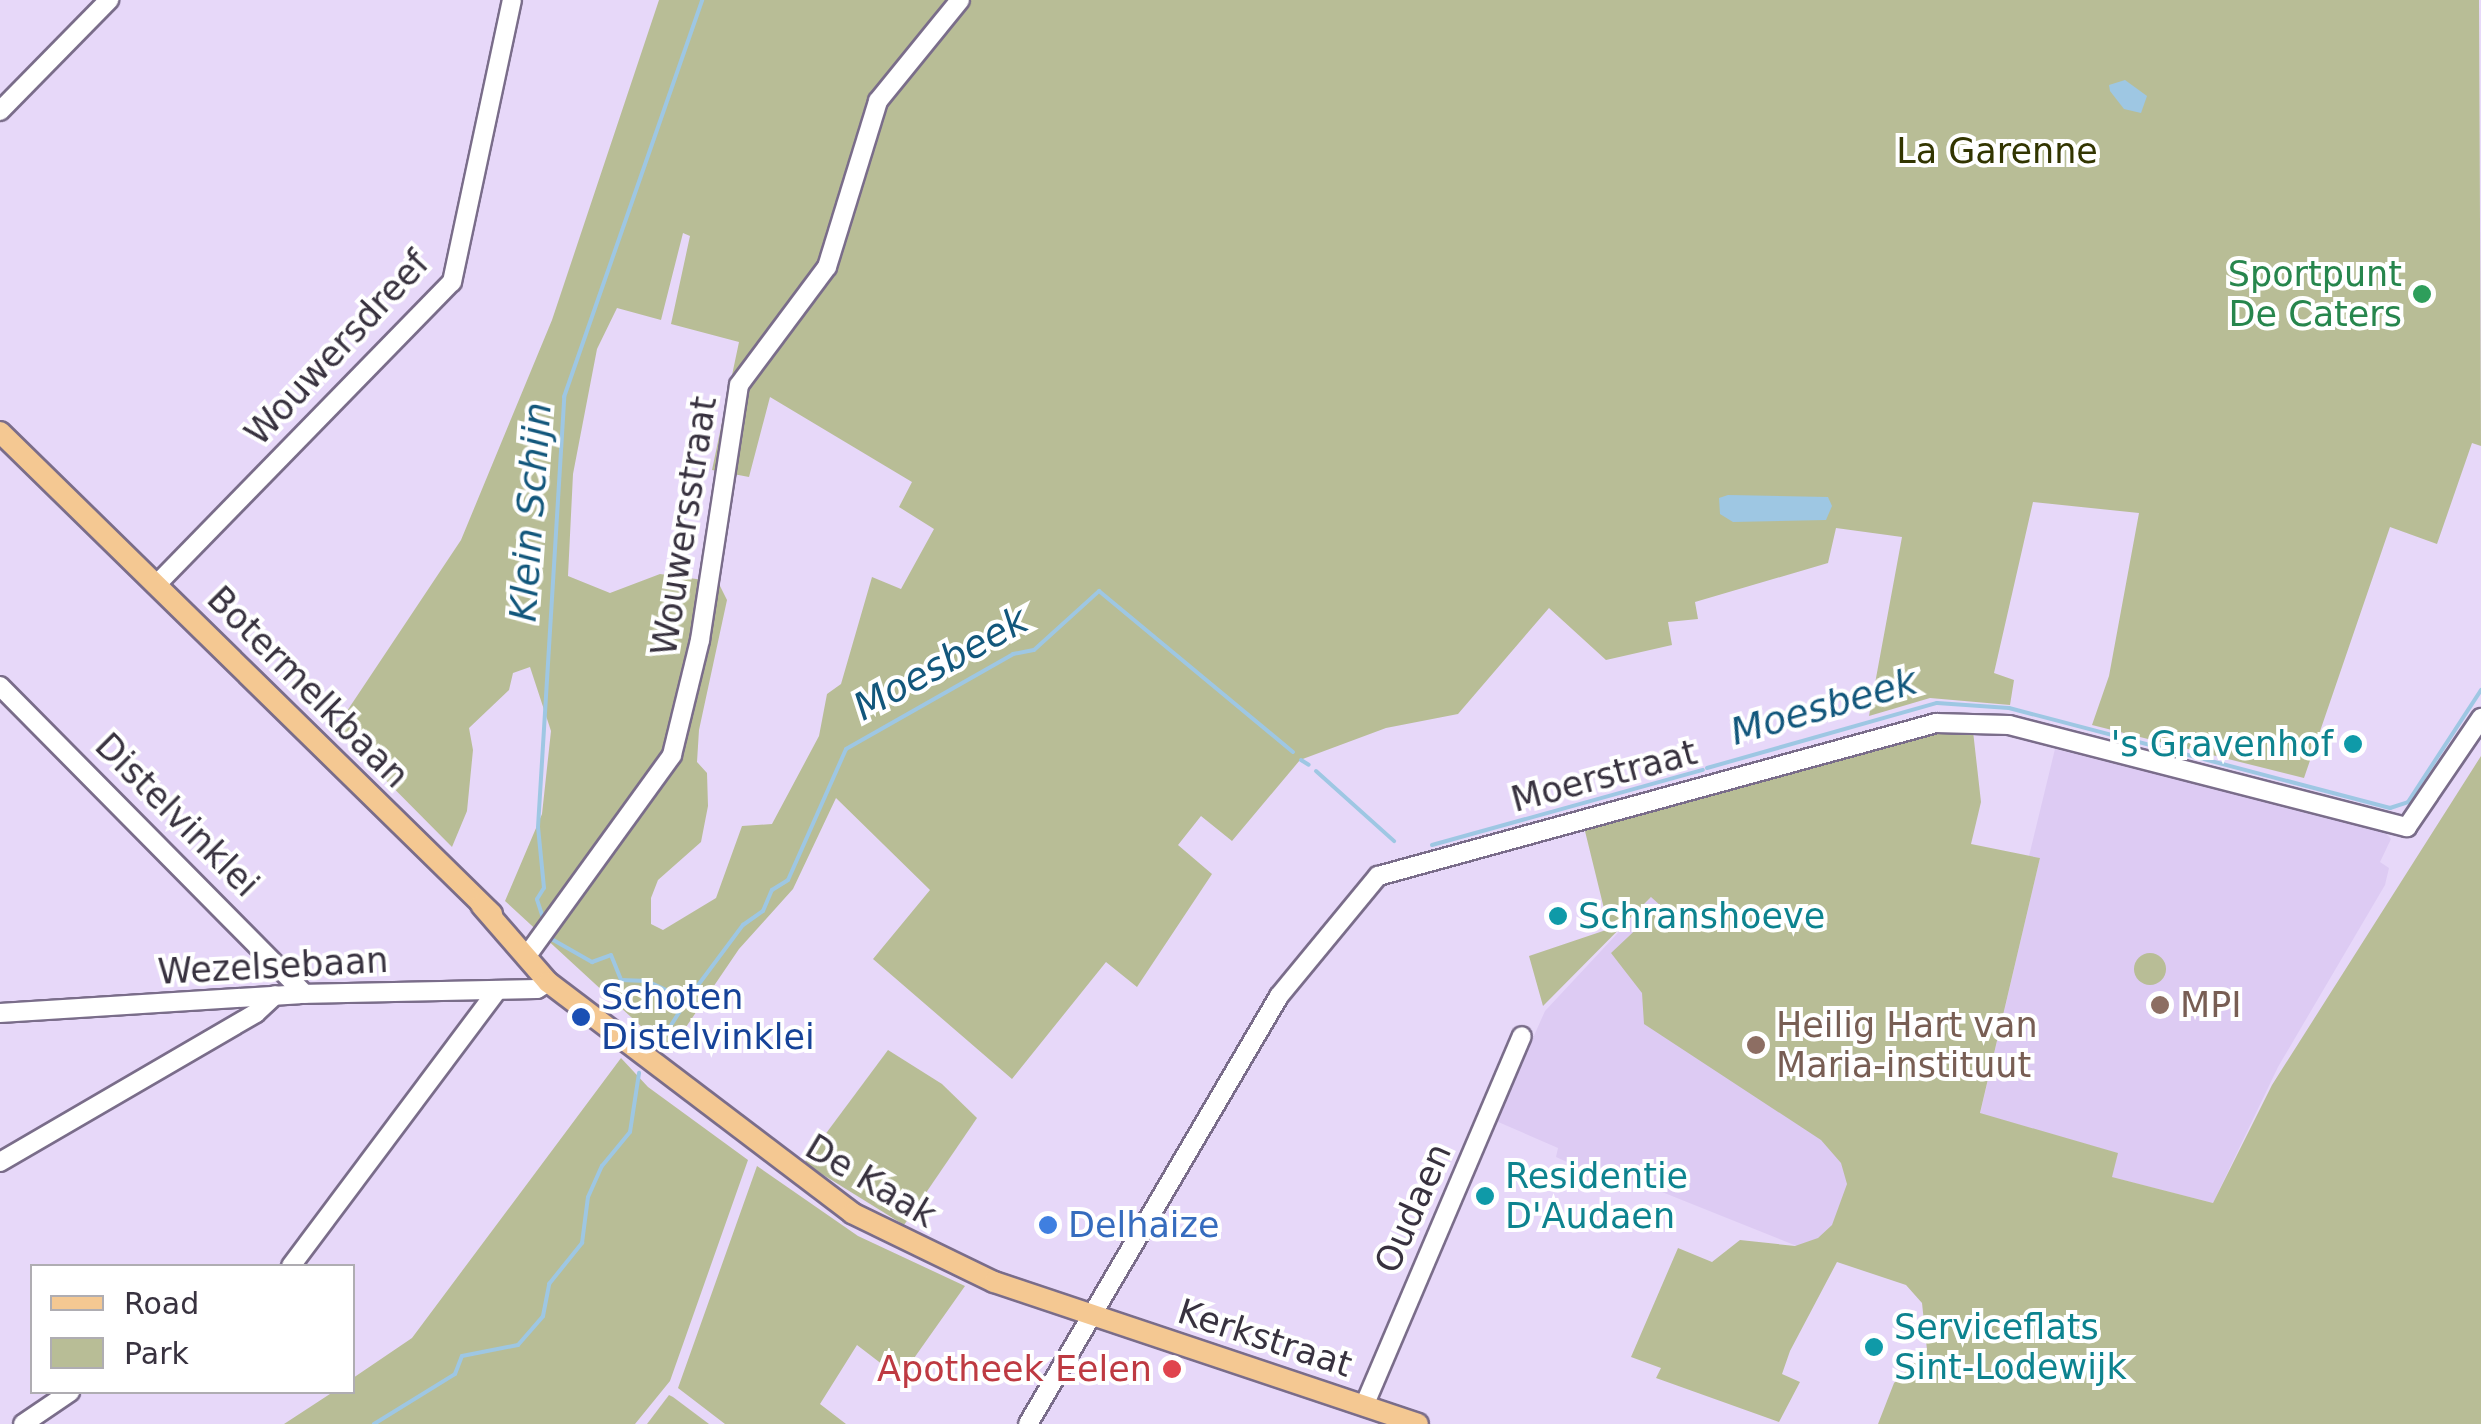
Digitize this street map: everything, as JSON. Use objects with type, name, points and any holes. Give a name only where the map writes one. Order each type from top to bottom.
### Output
[{"type":"main road","name":"Botermelkbaan","points":[[0,423],[157,584],[600,1020]]},
{"type":"main road","name":"Botermelkbaan","points":[[0,432],[89,516]]},
{"type":"main road","name":"Botermelkbaan","points":[[529,954],[548,982],[644,1054]]},
{"type":"main road","name":"De Kaak","points":[[644,1054],[852,1214],[994,1282],[1092,1315]]},
{"type":"main road","name":"Kerkstraat","points":[[1092,1315],[1418,1424]]},
{"type":"street","points":[[0,111],[109,0]]},
{"type":"street","name":"Wouwersdreef","points":[[157,584],[452,282],[512,0]]},
{"type":"street","name":"Wouwersstraat","points":[[529,954],[672,755],[700,640],[740,385],[828,267],[878,101],[960,0]]},
{"type":"street","name":"Distelvinklei","points":[[0,686],[305,994]]},
{"type":"street","name":"Moerstraat","points":[[1092,1315],[1279,996],[1360,891],[1402,865],[1936,723],[2009,725],[2407,827],[2481,718]]},
{"type":"street","name":"Wezelsebaan","points":[[0,1013],[305,994],[536,989],[548,982]]},
{"type":"street","points":[[292,1264],[497,991]]},
{"type":"street","points":[[0,1162],[256,1013],[274,996]]},
{"type":"street","name":"Oudaen","points":[[1364,1406],[1522,1036]]},
{"type":"street","points":[[1028,1424],[1092,1315]]},
{"type":"street","points":[[23,1424],[67,1394]]},
{"type":"shaded area","name":"MPI","points":[[2055,749],[2384,831],[2391,839],[2380,862],[2389,868],[2385,885],[2278,1067],[2213,1203],[2111,1177],[2117,1153],[1980,1114],[2040,858],[2029,856]]},
{"type":"shaded area","name":"Heilig Hart van Maria-instituut","points":[[1912,822],[1837,1262],[1592,1164],[1578,1167],[1556,1157],[1558,1148],[1496,1121],[1545,1011],[1656,892]]},
{"type":"green space","name":"La Garenne","points":[[659,0],[2479,0],[2481,446],[2472,443],[2437,544],[2390,527],[2304,778],[2092,725],[2109,676],[2139,513],[2033,502],[1994,673],[2014,680],[2010,705],[1930,698],[1869,716],[1902,537],[1836,528],[1828,563],[1695,602],[1698,619],[1668,622],[1672,645],[1606,660],[1549,608],[1458,714],[1386,728],[1300,760],[1232,841],[1201,816],[1178,845],[1212,874],[1137,987],[1106,962],[1012,1079],[873,959],[930,890],[836,798],[793,889],[739,949],[669,1052],[505,901],[542,814],[551,731],[530,667],[513,673],[509,690],[469,728],[473,750],[467,811],[452,847],[335,729],[461,540],[552,320]],"holes":[[[683,233],[690,236],[671,324],[739,342],[712,470],[749,477],[770,397],[912,482],[899,507],[934,529],[901,589],[872,577],[841,684],[827,694],[819,736],[772,824],[742,826],[716,898],[663,930],[651,924],[651,898],[658,880],[701,842],[708,806],[707,773],[697,762],[699,730],[727,600],[718,582],[660,574],[610,593],[568,576],[573,474],[597,349],[617,308],[661,320]]]},
{"type":"green space","points":[[1973,731],[1981,802],[1971,844],[2040,858],[1980,1113],[2118,1153],[2112,1177],[2213,1203],[2272,1085],[2481,756],[2481,1424],[1878,1424],[1894,1383],[1927,1350],[1922,1303],[1906,1285],[1837,1262],[1790,1351],[1782,1374],[1800,1382],[1779,1422],[1656,1378],[1661,1368],[1631,1357],[1678,1248],[1712,1262],[1740,1240],[1795,1246],[1818,1238],[1832,1225],[1847,1184],[1841,1163],[1821,1140],[1644,1024],[1642,993],[1611,953],[1661,906],[1651,897],[1543,1006],[1529,956],[1609,929],[1584,827],[1926,734]]},
{"type":"green space","points":[[2150,953],[2161,958],[2166,969],[2161,980],[2150,985],[2139,980],[2134,969],[2139,958]]},
{"type":"green space","points":[[888,1050],[942,1084],[977,1118],[904,1225],[804,1163]]},
{"type":"green space","points":[[621,1058],[648,1087],[748,1160],[670,1381],[635,1424],[284,1424],[330,1394],[355,1394],[355,1377],[412,1338]]},
{"type":"green space","points":[[757,1166],[858,1236],[965,1286],[900,1378],[857,1345],[820,1404],[846,1424],[725,1424],[678,1388]]},
{"type":"green space","points":[[669,1395],[673,1397],[709,1424],[647,1424]]},
{"type":"water","points":[[2125,80],[2147,96],[2141,113],[2124,109],[2110,91],[2109,85]]},
{"type":"water","points":[[1828,497],[1832,506],[1826,520],[1733,522],[1720,514],[1719,498]]},
{"type":"waterway","name":"Klein Schijn","points":[[544,921],[537,899],[544,888],[538,827],[564,397],[702,0]]},
{"type":"waterway","name":"Moesbeek","points":[[687,1000],[743,925],[763,911],[772,890],[788,880],[846,749],[1013,654],[1034,650],[1099,591],[1293,752]]},
{"type":"waterway","name":"Moesbeek","points":[[1707,768],[1937,703],[2009,708],[2390,808],[2408,802],[2481,690]]},
{"type":"waterway","name":"Moesbeek","points":[[1301,760],[1309,765]]},
{"type":"waterway","name":"Moesbeek","points":[[1432,845],[1703,770]]},
{"type":"waterway","name":"Moesbeek","points":[[1316,771],[1394,841]]},
{"type":"waterway","name":"Klein Schijn","points":[[548,937],[592,962],[611,955],[621,980],[647,981],[687,1000],[661,1041]]},
{"type":"waterway","name":"Klein Schijn","points":[[374,1424],[455,1374],[462,1356],[518,1345],[543,1316],[549,1284],[582,1243],[588,1197],[602,1166],[630,1132],[639,1073]]},
{"type":"place","name":"Sportpunt De Caters","points":[[2422,294]]},
{"type":"place","name":"'s Gravenhof","points":[[2353,744]]},
{"type":"place","name":"Schranshoeve","points":[[1558,916]]},
{"type":"place","name":"MPI","points":[[2160,1005]]},
{"type":"place","name":"Schoten Distelvinklei","points":[[581,1017]]},
{"type":"place","name":"Heilig Hart van Maria-instituut","points":[[1756,1045]]},
{"type":"place","name":"Residentie D'Audaen","points":[[1485,1196]]},
{"type":"place","name":"Delhaize","points":[[1048,1225]]},
{"type":"place","name":"Serviceflats Sint-Lodewijk","points":[[1874,1347]]},
{"type":"place","name":"Apotheek Eelen","points":[[1172,1369]]}]
